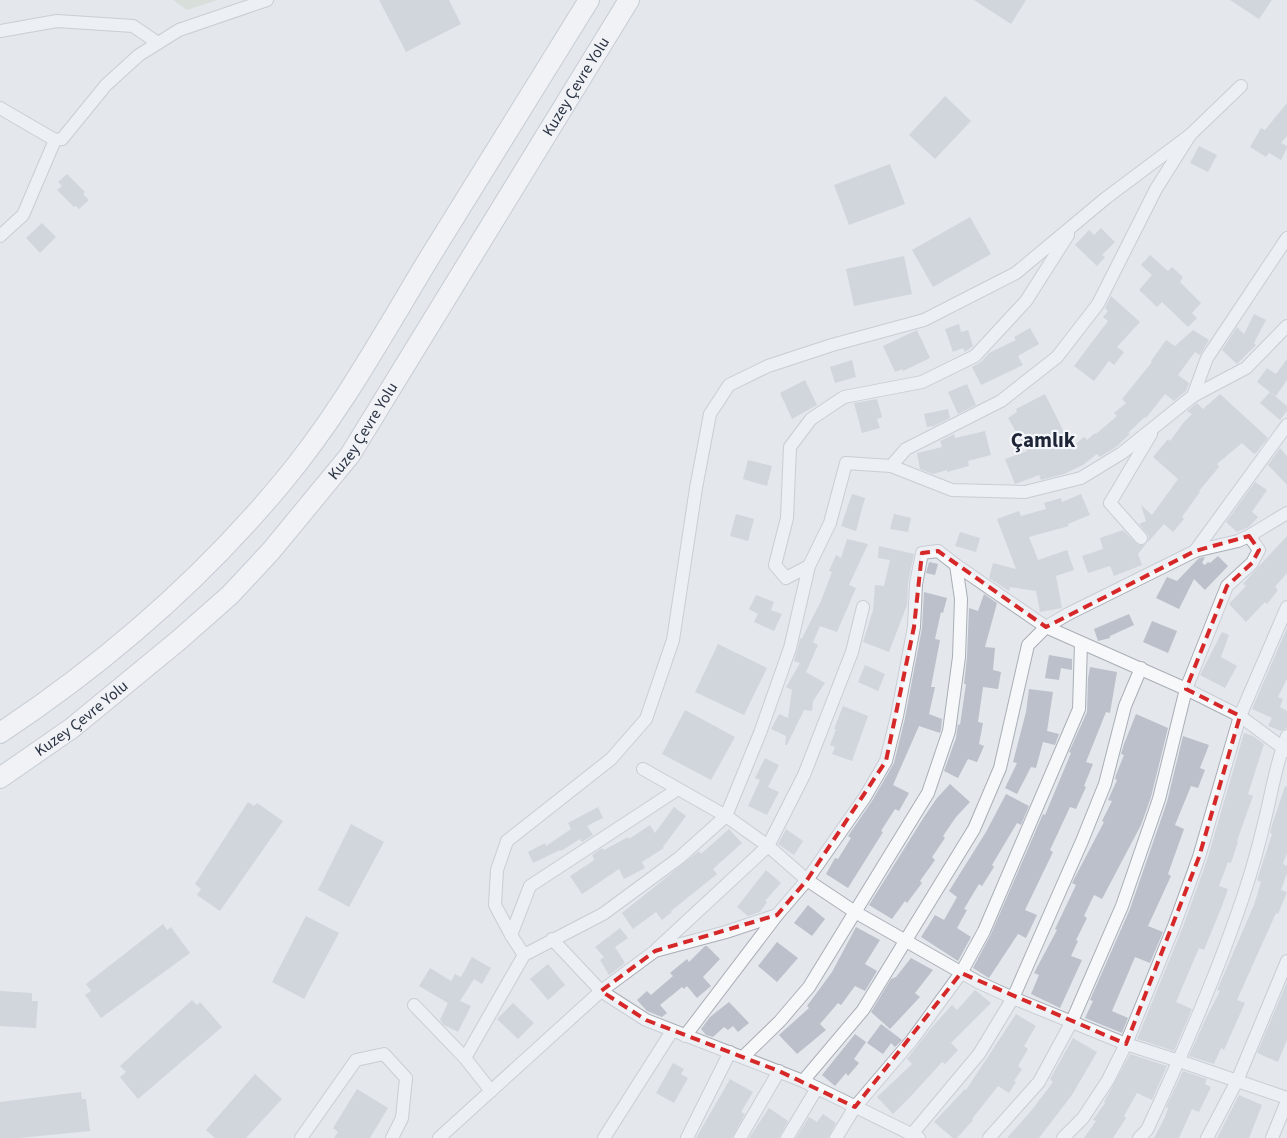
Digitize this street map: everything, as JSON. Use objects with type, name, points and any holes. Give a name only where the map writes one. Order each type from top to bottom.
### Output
[{"type":"main road","name":"Kuzey Çevre Yolu","points":[[0,734],[50,700],[148,620],[197,576],[281,484],[331,420],[589,0]]},
{"type":"main road","name":"Kuzey Çevre Yolu","points":[[0,778],[72,728],[179,640],[230,595],[271,551],[350,455],[629,0]]},
{"type":"street","points":[[0,108],[56,140],[62,140],[106,85],[139,55],[179,30],[267,0]]},
{"type":"street","points":[[0,31],[57,21],[133,26],[158,43]]},
{"type":"street","points":[[524,955],[495,905],[497,870],[507,840],[611,759],[646,719],[673,640],[696,488],[710,414],[729,385],[768,366],[924,320],[1016,273],[1106,198],[1190,134],[1241,86]]},
{"type":"street","points":[[891,466],[906,450],[1001,401],[1057,357],[1098,304],[1156,189],[1190,134]]},
{"type":"street","points":[[0,236],[23,215],[56,140]]},
{"type":"street","points":[[809,566],[786,578],[775,565],[787,518],[790,446],[811,419],[844,397],[922,382],[975,356],[1026,301],[1074,224]]},
{"type":"street","points":[[1193,396],[1207,358],[1287,238]]},
{"type":"street","points":[[465,1058],[524,955],[603,914],[679,858],[726,816],[760,733],[790,648],[809,566],[830,523],[846,463],[891,466],[952,490],[1025,492],[1081,478],[1122,453],[1193,396],[1246,368],[1287,326]]},
{"type":"street","points":[[1195,551],[1287,425]]},
{"type":"street","points":[[1141,538],[1110,503],[1156,426]]},
{"type":"street","points":[[803,1081],[863,1010],[974,829],[1000,768],[1028,645],[1046,627],[1077,610],[1195,551],[1238,541],[1287,514]]},
{"type":"street","points":[[989,1138],[1039,1082],[1072,1021],[1122,906],[1160,799],[1178,730],[1186,689],[1227,586],[1252,563],[1259,550],[1249,536]]},
{"type":"street","points":[[685,1036],[777,915],[807,880],[865,797],[886,761],[897,716],[914,627],[916,584],[922,553],[938,551],[1046,627],[1141,668],[1240,716],[1284,750]]},
{"type":"street","points":[[743,1057],[780,1021],[809,987],[928,792],[948,731],[958,657],[961,599],[956,565]]},
{"type":"street","points":[[439,1138],[601,991],[655,951],[768,846],[804,775],[852,652],[863,606]]},
{"type":"street","points":[[1063,1138],[1083,1118],[1108,1080],[1126,1044],[1174,926],[1199,857],[1240,716],[1287,607]]},
{"type":"street","points":[[836,1138],[855,1107],[912,1040],[961,973],[984,931],[1079,709],[1081,643]]},
{"type":"street","points":[[552,939],[601,991],[646,1020],[803,1081],[915,1136],[979,1054],[1012,998],[1082,841],[1105,784],[1125,706],[1141,668]]},
{"type":"street","points":[[1139,1138],[1147,1130],[1179,1060],[1230,933],[1244,893],[1287,736]]},
{"type":"street","points":[[643,769],[726,816],[768,846],[807,880],[856,912],[961,973],[1012,998],[1126,1044],[1179,1060],[1287,1099],[1272,1138]]},
{"type":"street","points":[[511,935],[530,886],[678,789]]},
{"type":"street","points":[[655,951],[726,932],[777,915]]},
{"type":"street","points":[[1207,1138],[1238,1081],[1287,961]]},
{"type":"street","points":[[414,1005],[465,1058],[491,1091]]},
{"type":"street","points":[[604,1138],[672,1031]]},
{"type":"street","points":[[686,1138],[730,1052]]},
{"type":"street","points":[[301,1138],[356,1060],[384,1054],[406,1078],[402,1118],[392,1138]]},
{"type":"street","points":[[740,1138],[779,1071]]},
{"type":"street","points":[[787,1138],[817,1088]]},
{"type":"highlighted area","points":[[1249,536],[1259,550],[1252,563],[1227,586],[1186,689],[1240,716],[1199,857],[1126,1044],[961,973],[855,1107],[779,1071],[646,1020],[601,991],[655,951],[777,915],[807,880],[886,761],[914,627],[922,553],[938,551],[1046,627],[1195,551]]},
{"type":"green space","points":[[173,0],[217,0],[187,10]]},
{"type":"building","points":[[379,0],[449,0],[461,24],[406,52]]},
{"type":"building","points":[[974,0],[1026,0],[1011,24]]},
{"type":"building","points":[[1230,0],[1272,0],[1259,19]]},
{"type":"building","points":[[945,96],[971,121],[935,159],[909,135]]},
{"type":"building","points":[[1287,103],[1287,136],[1281,143],[1287,146],[1287,148],[1281,160],[1269,153],[1266,157],[1250,147],[1261,128],[1265,130]]},
{"type":"building","points":[[1199,146],[1217,155],[1208,172],[1190,163]]},
{"type":"building","points":[[890,164],[905,204],[849,225],[834,185]]},
{"type":"building","points":[[67,174],[85,192],[83,194],[89,200],[79,209],[76,206],[74,207],[57,190],[62,186],[58,182]]},
{"type":"building","points":[[970,217],[991,254],[933,287],[912,250]]},
{"type":"building","points":[[42,223],[56,237],[40,253],[26,238]]},
{"type":"building","points":[[1101,228],[1115,242],[1102,255],[1105,257],[1097,266],[1075,245],[1089,230],[1094,235]]},
{"type":"building","points":[[1150,255],[1168,271],[1172,267],[1183,277],[1180,282],[1201,303],[1192,313],[1197,318],[1188,327],[1162,302],[1157,307],[1139,290],[1152,275],[1141,265]]},
{"type":"building","points":[[904,256],[912,294],[854,306],[846,269]]},
{"type":"building","points":[[1111,296],[1140,322],[1117,347],[1124,352],[1114,365],[1109,361],[1094,381],[1074,366],[1108,321],[1103,317],[1108,311],[1105,308]]},
{"type":"building","points":[[1254,314],[1266,320],[1254,343],[1256,345],[1237,364],[1222,350],[1237,327],[1244,334]]},
{"type":"building","points":[[959,324],[961,332],[968,330],[973,346],[965,352],[963,348],[953,352],[945,329]]},
{"type":"building","points":[[1030,328],[1039,344],[1018,356],[1023,365],[981,385],[972,367],[981,362],[989,353],[1016,340],[1014,337]]},
{"type":"building","points":[[917,330],[930,358],[903,371],[902,369],[895,372],[883,346]]},
{"type":"building","points":[[1193,330],[1209,340],[1200,355],[1195,352],[1178,375],[1189,383],[1186,391],[1174,401],[1165,394],[1146,418],[1128,433],[1130,434],[1116,447],[1100,457],[1097,454],[1083,465],[1064,474],[1041,480],[1039,475],[1015,484],[1005,459],[1027,451],[1008,418],[1017,412],[1016,409],[1045,394],[1073,446],[1084,437],[1087,440],[1117,416],[1114,413],[1126,403],[1122,399],[1152,362],[1166,340],[1175,346]]},
{"type":"building","points":[[1287,359],[1287,380],[1276,396],[1257,382],[1267,368],[1276,374]]},
{"type":"building","points":[[852,360],[856,377],[835,383],[830,367]]},
{"type":"building","points":[[805,380],[817,405],[792,419],[780,393]]},
{"type":"building","points":[[967,384],[976,405],[958,414],[948,392]]},
{"type":"building","points":[[1270,392],[1287,406],[1287,411],[1280,420],[1260,403]]},
{"type":"building","points":[[1220,394],[1268,438],[1256,453],[1254,454],[1242,443],[1217,464],[1219,467],[1199,491],[1182,517],[1184,519],[1173,532],[1164,524],[1147,543],[1149,536],[1139,524],[1146,521],[1141,505],[1152,515],[1178,479],[1153,457],[1168,439],[1170,441],[1192,414],[1187,411],[1197,403],[1203,409]]},
{"type":"building","points":[[877,399],[882,417],[877,419],[880,428],[862,433],[854,403]]},
{"type":"building","points":[[948,409],[950,418],[934,426],[927,427],[924,414]]},
{"type":"building","points":[[985,431],[991,455],[968,461],[969,466],[947,472],[947,470],[933,474],[920,469],[917,453],[942,447],[940,441],[954,434],[955,438]]},
{"type":"building","points":[[1280,448],[1287,456],[1287,485],[1268,465]]},
{"type":"building","points":[[748,460],[772,466],[767,486],[743,479]]},
{"type":"building","points":[[1255,482],[1267,490],[1252,512],[1258,517],[1249,527],[1237,532],[1226,522]]},
{"type":"building","points":[[852,494],[865,498],[856,531],[841,526]]},
{"type":"building","points":[[1081,494],[1090,515],[1068,524],[1069,526],[1029,537],[1038,560],[1067,550],[1074,570],[1056,576],[1062,608],[1040,612],[1036,591],[1010,587],[1009,591],[989,578],[993,563],[1016,569],[997,519],[1019,511],[1021,516],[1046,509],[1044,503],[1061,498],[1062,502]]},
{"type":"building","points":[[736,514],[754,519],[748,541],[730,536]]},
{"type":"building","points":[[894,514],[911,518],[908,532],[890,529]]},
{"type":"building","points":[[1123,530],[1138,545],[1146,544],[1138,554],[1142,565],[1114,576],[1110,566],[1088,573],[1082,556],[1103,549],[1100,538]]},
{"type":"building","points":[[960,532],[980,538],[976,552],[955,546]]},
{"type":"building","points":[[1287,536],[1287,573],[1275,587],[1278,590],[1267,604],[1265,602],[1246,622],[1229,604],[1246,586],[1243,584]]},
{"type":"building","points":[[847,539],[868,544],[849,585],[856,588],[837,632],[820,626],[813,642],[818,645],[806,672],[825,683],[813,701],[812,711],[804,710],[787,745],[785,745],[786,736],[771,729],[779,714],[788,718],[792,690],[786,687],[800,663],[794,661],[800,639],[821,601],[832,572],[829,571],[836,555],[841,558]]},
{"type":"building","points":[[879,546],[914,554],[908,583],[907,605],[889,652],[863,642],[873,610],[875,585],[884,586],[890,560],[878,558]]},
{"type":"building","points":[[1218,556],[1228,566],[1205,590],[1194,579],[1179,609],[1156,598],[1167,577],[1177,581],[1199,558],[1205,557],[1202,563],[1205,565]]},
{"type":"building","points":[[929,562],[938,564],[935,575],[926,573]]},
{"type":"building","points":[[924,592],[947,598],[943,613],[941,612],[935,639],[940,640],[931,687],[935,687],[929,714],[942,719],[940,733],[919,726],[893,785],[909,793],[899,811],[895,809],[848,888],[826,874],[835,858],[838,859],[851,838],[848,836],[872,801],[894,763],[905,718],[922,628]]},
{"type":"building","points":[[984,594],[997,603],[985,647],[995,648],[993,670],[1001,672],[998,689],[983,687],[978,722],[983,723],[979,744],[984,746],[977,762],[968,759],[958,778],[944,771],[956,738],[958,724],[960,725],[966,684],[964,684],[969,608],[978,611]]},
{"type":"building","points":[[756,595],[774,602],[771,610],[782,614],[774,631],[754,622],[758,614],[749,609]]},
{"type":"building","points":[[1129,614],[1134,625],[1110,636],[1110,638],[1098,641],[1094,629]]},
{"type":"building","points":[[1152,621],[1177,631],[1168,653],[1143,642]]},
{"type":"building","points":[[1287,628],[1287,679],[1278,697],[1283,699],[1280,707],[1287,711],[1287,728],[1281,731],[1268,726],[1272,718],[1252,709]]},
{"type":"building","points":[[1222,632],[1229,635],[1221,657],[1237,666],[1225,688],[1200,675]]},
{"type":"building","points":[[718,644],[767,668],[744,715],[695,692]]},
{"type":"building","points":[[1049,655],[1072,659],[1072,670],[1061,668],[1059,680],[1045,678]]},
{"type":"building","points":[[865,665],[885,674],[878,691],[858,682]]},
{"type":"building","points":[[1090,667],[1117,672],[1110,713],[1106,712],[1086,762],[1093,764],[1084,786],[1086,787],[1076,809],[1070,807],[1050,850],[1053,852],[1025,910],[1037,915],[1026,938],[1018,934],[989,978],[973,968],[991,934],[1043,814],[1045,815],[1071,753],[1069,752],[1087,712]]},
{"type":"building","points":[[1029,689],[1053,692],[1047,731],[1059,734],[1055,745],[1043,742],[1036,768],[1031,767],[1017,794],[1005,788],[1017,763],[1013,762],[1026,712]]},
{"type":"building","points":[[843,706],[868,716],[852,761],[832,754],[835,747],[830,745]]},
{"type":"building","points":[[685,710],[735,737],[711,780],[662,754]]},
{"type":"building","points":[[1136,714],[1168,728],[1151,797],[1141,825],[1102,899],[1094,895],[1084,916],[1087,918],[1076,940],[1078,941],[1071,956],[1082,960],[1060,1008],[1031,994],[1039,975],[1034,973],[1057,930],[1055,929],[1076,885],[1072,883],[1104,822],[1102,821],[1112,801],[1108,800],[1117,780],[1115,779],[1116,775],[1124,755],[1121,754]]},
{"type":"building","points":[[1244,733],[1253,736],[1264,744],[1248,794],[1253,796],[1231,863],[1228,862],[1219,886],[1228,889],[1222,906],[1204,950],[1199,948],[1176,1002],[1192,1009],[1174,1051],[1137,1039],[1182,929],[1207,860]]},
{"type":"building","points":[[1183,736],[1209,745],[1200,768],[1205,770],[1198,788],[1191,786],[1175,825],[1184,829],[1168,874],[1171,876],[1148,926],[1163,932],[1150,963],[1135,957],[1112,1011],[1128,1018],[1122,1033],[1085,1018],[1093,1001],[1090,1000],[1130,909],[1167,802]]},
{"type":"building","points":[[765,758],[779,765],[768,787],[779,792],[767,815],[748,806],[760,780],[755,778]]},
{"type":"building","points":[[950,784],[970,802],[956,817],[943,836],[945,838],[932,857],[935,860],[920,881],[922,883],[907,903],[905,901],[892,919],[869,905],[924,817],[937,798]]},
{"type":"building","points":[[1285,786],[1287,787],[1287,853],[1283,864],[1287,866],[1287,873],[1281,890],[1287,892],[1237,1000],[1245,1003],[1224,1050],[1221,1048],[1214,1064],[1189,1056],[1220,991],[1217,990],[1254,905],[1261,882],[1257,880]]},
{"type":"building","points":[[1006,794],[1029,806],[1021,825],[1017,823],[992,865],[994,867],[982,886],[979,884],[964,909],[967,910],[957,928],[971,937],[958,961],[921,937],[935,915],[944,920],[957,897],[949,891],[986,832]]},
{"type":"building","points":[[248,802],[254,806],[257,803],[283,821],[220,911],[197,895],[201,889],[195,884]]},
{"type":"building","points":[[598,807],[603,818],[587,826],[593,835],[582,842],[580,839],[561,851],[533,863],[528,852],[545,843],[546,846],[571,829],[568,823]]},
{"type":"building","points":[[674,807],[686,816],[664,848],[642,862],[645,868],[624,879],[619,869],[582,894],[570,876],[593,861],[592,855],[602,848],[604,850],[628,837],[629,839],[650,825],[655,833]]},
{"type":"building","points":[[351,824],[384,842],[349,907],[318,890]]},
{"type":"building","points":[[729,829],[742,843],[713,869],[717,874],[662,920],[656,912],[633,929],[622,913],[699,851],[701,854]]},
{"type":"building","points":[[786,829],[803,841],[794,855],[778,844]]},
{"type":"building","points":[[766,870],[781,883],[765,901],[767,902],[760,912],[748,916],[737,907]]},
{"type":"building","points":[[808,905],[825,919],[812,936],[794,923]]},
{"type":"building","points":[[306,916],[339,933],[304,999],[272,982]]},
{"type":"building","points":[[163,924],[167,930],[171,927],[190,953],[101,1018],[85,995],[91,991],[86,984]]},
{"type":"building","points":[[856,927],[880,940],[865,964],[877,971],[865,991],[855,986],[841,1005],[838,1003],[820,1024],[826,1030],[797,1054],[779,1035],[809,1008],[807,1006],[832,972]]},
{"type":"building","points":[[620,928],[628,938],[615,947],[625,963],[609,975],[600,960],[604,957],[595,947]]},
{"type":"building","points":[[777,942],[798,958],[777,982],[758,966]]},
{"type":"building","points":[[705,946],[720,959],[703,977],[711,986],[697,998],[687,986],[684,989],[682,987],[660,1005],[667,1013],[662,1017],[647,1011],[637,1000],[647,991],[651,995],[673,976],[670,973],[687,959],[689,962]]},
{"type":"building","points":[[472,957],[491,968],[482,984],[474,979],[460,1001],[471,1006],[458,1032],[444,1025],[440,1020],[448,1003],[419,986],[430,968],[451,981],[455,974],[461,977]]},
{"type":"building","points":[[911,958],[933,970],[915,993],[920,997],[890,1029],[871,1012],[891,979],[896,977]]},
{"type":"building","points":[[548,964],[565,985],[548,1000],[530,979]]},
{"type":"building","points":[[1287,982],[1287,1040],[1278,1062],[1257,1053]]},
{"type":"building","points":[[975,990],[991,1003],[951,1043],[958,1050],[945,1064],[942,1062],[893,1114],[877,1097],[912,1064],[907,1059],[952,1005],[957,1010]]},
{"type":"building","points":[[0,991],[32,993],[32,1001],[38,1001],[36,1028],[0,1026]]},
{"type":"building","points":[[192,1000],[197,1005],[200,1002],[222,1027],[138,1099],[120,1077],[126,1072],[120,1066]]},
{"type":"building","points":[[729,1002],[749,1023],[738,1032],[733,1026],[728,1030],[724,1027],[713,1037],[706,1035],[701,1029],[710,1017]]},
{"type":"building","points":[[513,1003],[534,1023],[518,1039],[497,1019]]},
{"type":"building","points":[[1016,1014],[1036,1026],[1024,1046],[1028,1049],[1018,1066],[1022,1069],[1014,1081],[1016,1082],[1009,1093],[998,1086],[973,1120],[957,1138],[953,1138],[934,1122],[966,1090]]},
{"type":"building","points":[[881,1024],[902,1040],[895,1047],[891,1043],[883,1054],[867,1043]]},
{"type":"building","points":[[855,1034],[866,1042],[854,1059],[859,1063],[848,1076],[846,1073],[835,1086],[822,1075]]},
{"type":"building","points":[[1073,1038],[1097,1052],[1072,1095],[1039,1138],[1007,1138],[1053,1082],[1050,1079]]},
{"type":"building","points":[[1130,1054],[1167,1066],[1152,1100],[1137,1093],[1124,1116],[1126,1118],[1113,1138],[1084,1138],[1096,1121],[1093,1120],[1105,1103]]},
{"type":"building","points":[[673,1063],[684,1069],[681,1074],[688,1078],[674,1103],[656,1093]]},
{"type":"building","points":[[1183,1071],[1207,1079],[1205,1084],[1211,1087],[1199,1112],[1192,1109],[1179,1138],[1154,1138],[1165,1117],[1168,1108],[1166,1107]]},
{"type":"building","points":[[255,1074],[282,1099],[246,1138],[215,1138],[206,1130]]},
{"type":"building","points":[[730,1079],[753,1092],[741,1112],[745,1114],[732,1138],[696,1138]]},
{"type":"building","points":[[357,1089],[388,1108],[370,1138],[334,1138],[338,1132],[333,1128]]},
{"type":"building","points":[[81,1092],[82,1099],[86,1099],[90,1131],[0,1138],[0,1102]]},
{"type":"building","points":[[1239,1095],[1262,1105],[1249,1138],[1217,1138]]},
{"type":"building","points":[[769,1108],[788,1121],[779,1138],[749,1138]]},
{"type":"building","points":[[823,1114],[836,1123],[828,1138],[796,1138],[809,1117],[817,1122]]},
{"type":"district","name":"Çamlık","points":[[1043,440]]}]
